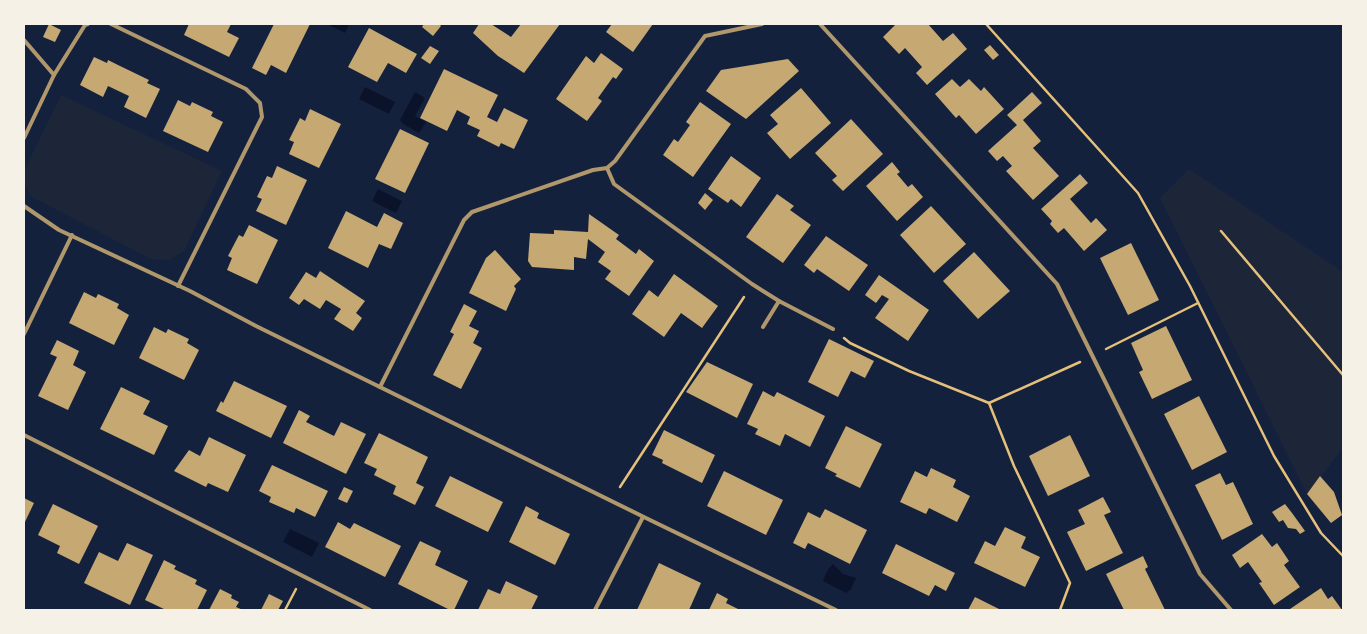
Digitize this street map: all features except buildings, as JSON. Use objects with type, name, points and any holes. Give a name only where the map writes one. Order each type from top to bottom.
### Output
[{"type":"street","points":[[24,138],[54,75],[85,25],[88,24]]},
{"type":"street","points":[[112,24],[246,89],[260,103],[262,117],[178,286]]},
{"type":"street","points":[[380,387],[464,220],[472,212],[593,170],[607,168],[615,160],[705,36],[762,24]]},
{"type":"street","points":[[820,24],[1057,284],[1200,574],[1231,610]]},
{"type":"street","points":[[24,40],[54,75]]},
{"type":"street","points":[[607,168],[614,184],[752,284],[779,301],[832,329]]},
{"type":"street","points":[[24,206],[59,230],[178,286],[643,517],[836,610]]},
{"type":"street","points":[[24,334],[72,236]]},
{"type":"street","points":[[763,327],[779,301]]},
{"type":"street","points":[[24,435],[370,610]]},
{"type":"street","points":[[596,610],[643,517]]},
{"type":"path","points":[[986,24],[1138,193],[1198,303],[1274,456],[1321,533],[1343,556]]},
{"type":"path","points":[[1221,232],[1343,374]]},
{"type":"path","points":[[611,501],[752,284]]},
{"type":"path","points":[[832,329],[850,343],[909,371],[989,403],[1093,356],[1198,303]]},
{"type":"path","points":[[989,403],[1014,466],[1070,583],[1060,610]]},
{"type":"path","points":[[285,610],[302,576]]},
{"type":"shaded area","points":[[327,24],[349,24],[345,33]]},
{"type":"shaded area","points":[[365,87],[395,102],[389,114],[359,99]]},
{"type":"shaded area","points":[[415,92],[425,98],[415,116],[426,122],[419,133],[403,124],[400,120]]},
{"type":"shaded area","points":[[61,95],[222,171],[184,251],[170,260],[151,259],[32,197],[24,185],[24,171]]},
{"type":"shaded area","points":[[1189,169],[1343,272],[1343,448],[1307,494],[1160,198]]},
{"type":"shaded area","points":[[378,189],[402,201],[396,213],[372,201]]},
{"type":"shaded area","points":[[290,529],[319,543],[312,557],[283,542]]},
{"type":"shaded area","points":[[833,564],[843,574],[856,578],[851,589],[846,593],[823,581],[828,569]]}]
